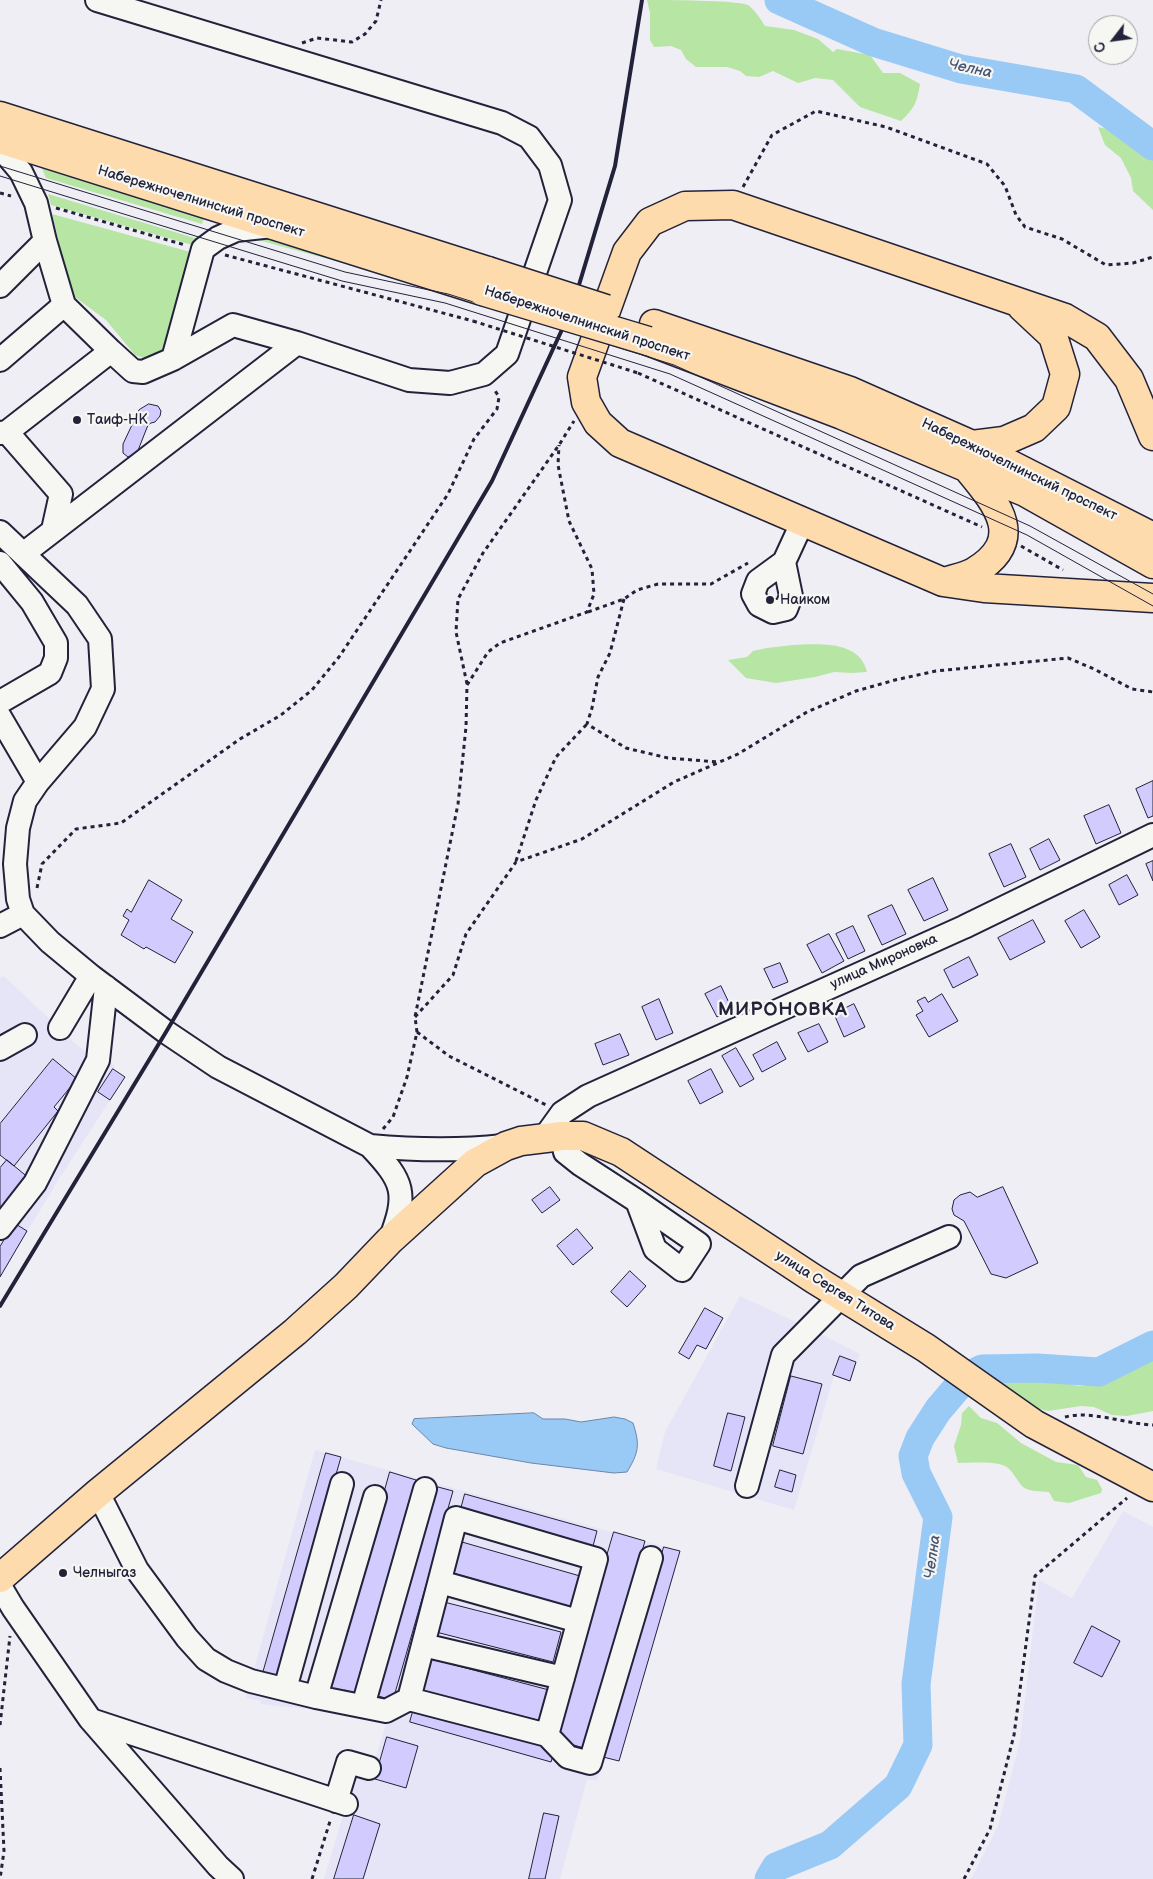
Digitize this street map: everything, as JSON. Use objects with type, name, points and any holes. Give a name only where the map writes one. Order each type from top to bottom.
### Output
[{"type":"main road","name":"Набережночелнинский проспект","points":[[0,116],[485,281],[650,332],[842,416],[970,457],[1153,537]]},
{"type":"main road","name":"Набережночелнинский проспект","points":[[0,139],[278,226],[485,281]]},
{"type":"main road","points":[[1153,436],[1129,379],[1097,337],[1065,318],[733,205],[685,206],[650,222],[627,252],[582,377],[586,402],[598,423],[620,443],[942,582],[984,588],[1153,598]]},
{"type":"main road","points":[[942,582],[972,573],[990,561],[1001,546],[1004,524],[970,457],[1034,428],[1056,407],[1065,374],[1053,336],[1018,303]]},
{"type":"main road","name":"Набережночелнинский проспект","points":[[970,457],[1025,492],[1153,564]]},
{"type":"main road","name":"улица Сергея Титова","points":[[0,1578],[98,1493],[295,1332],[346,1286],[390,1240],[474,1163],[506,1146],[556,1129],[582,1136],[621,1152],[926,1348],[1037,1425],[1153,1487]]},
{"type":"street","points":[[0,147],[21,172],[36,203],[64,305],[133,371],[143,372],[173,360],[233,325],[297,343],[409,380],[450,383],[484,374],[507,354],[560,200],[550,166],[529,137],[502,122],[97,0]]},
{"type":"street","points":[[173,360],[202,250],[218,238],[236,230],[278,226]]},
{"type":"street","points":[[0,286],[45,241]]},
{"type":"street","points":[[0,360],[64,305]]},
{"type":"street","points":[[53,530],[61,494],[4,433],[103,343]]},
{"type":"street","points":[[23,554],[297,343]]},
{"type":"street","points":[[784,562],[802,523]]},
{"type":"street","points":[[0,532],[77,606],[100,640],[103,688],[85,727],[38,782],[25,801],[18,828],[15,864],[20,906],[50,942],[98,982],[218,1067],[370,1146],[398,1180],[401,1206],[390,1240]]},
{"type":"street","points":[[0,563],[32,602],[56,643],[56,658],[50,673],[0,702]]},
{"type":"street","points":[[0,717],[38,782]]},
{"type":"street","name":"улица Мироновка","points":[[556,1129],[588,1096],[964,926],[1153,835]]},
{"type":"street","points":[[0,926],[20,906]]},
{"type":"street","points":[[60,1028],[98,982]]},
{"type":"street","points":[[0,1228],[35,1183],[98,1060],[98,982]]},
{"type":"street","points":[[0,1049],[25,1035]]},
{"type":"street","points":[[556,1129],[565,1152],[580,1164],[638,1201]]},
{"type":"street","points":[[370,1146],[452,1150],[506,1146]]},
{"type":"street","points":[[747,1486],[783,1355],[862,1276],[949,1236]]},
{"type":"street","points":[[285,1689],[342,1484]]},
{"type":"street","points":[[363,1706],[425,1489]]},
{"type":"street","points":[[98,1493],[137,1570],[187,1638],[206,1659],[226,1671],[251,1681],[316,1697],[386,1711],[409,1700],[547,1735],[568,1757],[590,1763],[651,1558]]},
{"type":"street","points":[[316,1697],[375,1497]]},
{"type":"street","points":[[409,1700],[456,1518],[596,1559],[547,1735]]},
{"type":"street","points":[[440,1582],[578,1621]]},
{"type":"street","points":[[0,1586],[13,1608],[90,1719],[218,1866],[232,1879]]},
{"type":"street","points":[[423,1645],[563,1678]]},
{"type":"street","points":[[90,1719],[341,1803],[348,1762],[369,1768]]},
{"type":"path","points":[[300,44],[317,38],[352,42],[365,34],[376,21],[381,0]]},
{"type":"path","points":[[733,205],[772,135],[816,111],[886,127],[987,164],[1005,186],[1016,215],[1024,226],[1062,239],[1106,264],[1133,263],[1153,257]]},
{"type":"path","points":[[0,193],[202,250],[474,321],[638,373],[1003,536],[1069,573]]},
{"type":"path","points":[[20,906],[36,890],[42,864],[76,828],[121,823],[240,738],[281,715],[312,690],[339,657],[443,502],[474,439],[497,409],[499,397],[484,374]]},
{"type":"path","points":[[370,1146],[393,1117],[407,1077],[417,1032],[415,1017],[458,804],[466,727],[467,685],[456,632],[458,599],[482,553],[559,445],[586,402]]},
{"type":"path","points":[[559,445],[558,465],[569,521],[592,569],[594,594],[587,612]]},
{"type":"path","points":[[467,685],[488,652],[500,643],[624,599],[637,590],[658,584],[711,584],[754,559]]},
{"type":"path","points":[[415,1017],[453,975],[466,934],[516,862],[536,800],[556,757],[587,724],[598,677],[610,654],[624,599]]},
{"type":"path","points":[[516,862],[582,839],[674,782],[738,754],[807,712],[856,691],[895,680],[936,671],[1068,658],[1132,689],[1153,692]]},
{"type":"path","points":[[587,724],[626,748],[668,758],[719,762]]},
{"type":"path","points":[[417,1032],[556,1129]]},
{"type":"path","points":[[1037,1425],[1072,1415],[1153,1425]]},
{"type":"path","points":[[964,1879],[990,1829],[1014,1735],[1035,1576],[1127,1498]]},
{"type":"path","points":[[0,1725],[13,1608]]},
{"type":"path","points":[[0,1768],[4,1842],[0,1879]]},
{"type":"path","points":[[312,1879],[341,1803]]},
{"type":"shaded area","points":[[4,976],[78,1046],[98,1060],[115,1066],[113,1069],[125,1077],[57,1182],[0,1277],[0,978]]},
{"type":"shaded area","points":[[740,1296],[860,1354],[850,1381],[834,1376],[794,1510],[656,1469],[665,1432]]},
{"type":"shaded area","points":[[315,1450],[666,1547],[597,1781],[587,1779],[560,1879],[324,1879],[355,1775],[369,1779],[387,1721],[372,1716],[260,1704],[261,1701],[246,1698]]},
{"type":"shaded area","points":[[1123,1511],[1153,1527],[1153,1879],[971,1879],[998,1826],[1020,1741],[1039,1580],[1072,1598]]},
{"type":"green space","points":[[647,0],[715,1],[748,5],[765,26],[794,30],[818,39],[833,52],[837,49],[870,55],[883,73],[900,73],[920,84],[916,100],[901,121],[860,107],[833,80],[815,78],[798,83],[773,71],[759,77],[746,76],[740,71],[727,67],[696,67],[686,59],[681,50],[671,46],[654,47],[650,40],[650,13]]},
{"type":"green space","points":[[1098,127],[1120,132],[1153,160],[1153,210],[1133,191],[1131,178],[1121,158],[1105,145]]},
{"type":"green space","points":[[41,166],[205,215],[202,224],[46,178]]},
{"type":"green space","points":[[48,194],[198,239],[196,246],[51,205]]},
{"type":"green space","points":[[52,214],[194,253],[165,346],[160,352],[147,359],[135,355],[106,320],[75,297],[69,284]]},
{"type":"green space","points":[[247,237],[286,239],[395,277]]},
{"type":"green space","points":[[814,644],[847,649],[856,654],[863,662],[867,672],[834,672],[776,683],[746,678],[728,660],[747,657],[753,651]]},
{"type":"green space","points":[[1153,1355],[1153,1411],[1127,1416],[1112,1415],[1094,1407],[1081,1406],[1048,1411],[1019,1405],[998,1382],[1050,1380],[1064,1381],[1077,1386],[1089,1385],[1107,1379]]},
{"type":"green space","points":[[969,1406],[981,1418],[997,1423],[1021,1443],[1056,1462],[1078,1465],[1086,1477],[1097,1480],[1102,1489],[1101,1493],[1069,1503],[1054,1501],[1049,1492],[1032,1491],[1023,1487],[1010,1470],[1000,1464],[958,1463],[954,1446],[961,1425],[962,1413]]},
{"type":"water","points":[[534,1413],[543,1419],[565,1419],[581,1422],[614,1417],[633,1423],[637,1437],[637,1448],[627,1472],[614,1473],[531,1463],[446,1448],[433,1444],[412,1424],[414,1419]]},
{"type":"building","points":[[149,404],[158,406],[161,411],[160,416],[155,422],[148,425],[137,453],[128,457],[123,453],[123,444],[139,410]]},
{"type":"building","points":[[1153,781],[1153,816],[1148,818],[1136,789]]},
{"type":"building","points":[[1109,805],[1121,833],[1096,844],[1084,816]]},
{"type":"building","points":[[1049,839],[1060,860],[1040,870],[1030,849]]},
{"type":"building","points":[[1011,844],[1026,877],[1004,887],[989,854]]},
{"type":"building","points":[[1153,861],[1153,881],[1146,864]]},
{"type":"building","points":[[1127,875],[1138,895],[1119,905],[1109,885]]},
{"type":"building","points":[[933,878],[948,910],[924,921],[908,890]]},
{"type":"building","points":[[149,880],[182,900],[171,919],[193,932],[175,963],[146,947],[144,949],[121,935],[129,920],[123,916],[127,909],[131,912]]},
{"type":"building","points":[[892,905],[906,934],[882,945],[868,916]]},
{"type":"building","points":[[1084,910],[1100,937],[1081,948],[1065,921]]},
{"type":"building","points":[[1033,920],[1045,942],[1010,960],[998,938]]},
{"type":"building","points":[[853,926],[865,951],[848,959],[836,934]]},
{"type":"building","points":[[829,934],[844,961],[822,973],[807,945]]},
{"type":"building","points":[[969,957],[978,975],[953,988],[944,970]]},
{"type":"building","points":[[780,963],[788,982],[773,988],[764,969]]},
{"type":"building","points":[[721,986],[732,1009],[717,1017],[705,994]]},
{"type":"building","points":[[942,994],[958,1021],[929,1037],[916,1015],[923,1011],[917,1001],[925,997],[928,1002]]},
{"type":"building","points":[[659,999],[673,1033],[656,1040],[642,1007]]},
{"type":"building","points":[[854,1004],[865,1027],[844,1037],[834,1014]]},
{"type":"building","points":[[819,1024],[828,1042],[808,1052],[798,1033]]},
{"type":"building","points":[[620,1034],[629,1055],[603,1065],[595,1044]]},
{"type":"building","points":[[777,1042],[786,1059],[762,1072],[753,1055]]},
{"type":"building","points":[[736,1048],[754,1079],[740,1087],[722,1056]]},
{"type":"building","points":[[53,1059],[77,1079],[54,1107],[58,1111],[14,1166],[0,1155],[0,1124]]},
{"type":"building","points":[[113,1069],[125,1077],[110,1100],[98,1092]]},
{"type":"building","points":[[711,1069],[723,1092],[700,1104],[688,1081]]},
{"type":"building","points":[[7,1160],[30,1179],[0,1216],[0,1168]]},
{"type":"building","points":[[550,1187],[560,1200],[542,1213],[532,1200]]},
{"type":"building","points":[[1003,1187],[1038,1263],[1006,1278],[991,1274],[964,1221],[954,1215],[952,1209],[954,1200],[960,1195],[970,1192],[977,1197]]},
{"type":"building","points":[[14,1223],[27,1231],[0,1277],[0,1247]]},
{"type":"building","points":[[577,1229],[593,1248],[573,1265],[557,1246]]},
{"type":"building","points":[[630,1271],[646,1286],[627,1307],[611,1292]]},
{"type":"building","points":[[705,1308],[723,1318],[706,1349],[697,1345],[689,1359],[679,1353]]},
{"type":"building","points":[[840,1356],[856,1362],[850,1381],[833,1375]]},
{"type":"building","points":[[791,1376],[822,1384],[803,1454],[773,1446]]},
{"type":"building","points":[[728,1413],[745,1417],[731,1471],[714,1466]]},
{"type":"building","points":[[326,1453],[341,1457],[278,1677],[263,1673]]},
{"type":"building","points":[[780,1470],[796,1475],[792,1492],[775,1487]]},
{"type":"building","points":[[390,1472],[416,1480],[357,1694],[344,1690],[342,1699],[328,1695]]},
{"type":"building","points":[[438,1487],[453,1491],[393,1700],[378,1696]]},
{"type":"building","points":[[465,1494],[597,1531],[593,1546],[461,1509]]},
{"type":"building","points":[[614,1532],[645,1541],[584,1748],[553,1739]]},
{"type":"building","points":[[462,1542],[580,1576],[571,1607],[453,1573]]},
{"type":"building","points":[[664,1547],[680,1551],[619,1761],[603,1757]]},
{"type":"building","points":[[444,1602],[561,1632],[553,1662],[436,1632]]},
{"type":"building","points":[[1092,1626],[1120,1641],[1102,1677],[1074,1663]]},
{"type":"building","points":[[428,1658],[549,1690],[541,1721],[420,1690]]},
{"type":"building","points":[[414,1708],[555,1749],[551,1762],[410,1722]]},
{"type":"building","points":[[387,1737],[418,1746],[406,1788],[375,1779]]},
{"type":"building","points":[[544,1813],[559,1816],[545,1879],[529,1879]]},
{"type":"building","points":[[354,1815],[380,1824],[363,1879],[334,1879]]},
{"type":"waterway","name":"Челна","points":[[779,0],[873,42],[961,69],[1076,89],[1153,146]]},
{"type":"waterway","name":"Челна","points":[[769,1879],[776,1867],[830,1845],[898,1786],[918,1745],[916,1684],[938,1517],[916,1473],[913,1456],[920,1438],[938,1410],[966,1377],[982,1369],[1037,1368],[1099,1372],[1153,1345]]},
{"type":"tram line","points":[[0,166],[345,272],[448,294],[674,365],[1030,526],[1153,594]]},
{"type":"tram line","points":[[0,176],[342,281],[445,303],[670,374],[1027,535],[1153,606]]},
{"type":"railway","points":[[0,1306],[166,1032],[492,481],[572,308],[615,166],[642,0]]},
{"type":"place","name":"Таиф-НК","points":[[77,420]]},
{"type":"place","name":"Наиком","points":[[770,600]]},
{"type":"place","name":"Челныгаз","points":[[63,1573]]},
{"type":"district","name":"МИРОНОВКА","points":[[783,1010]]}]
